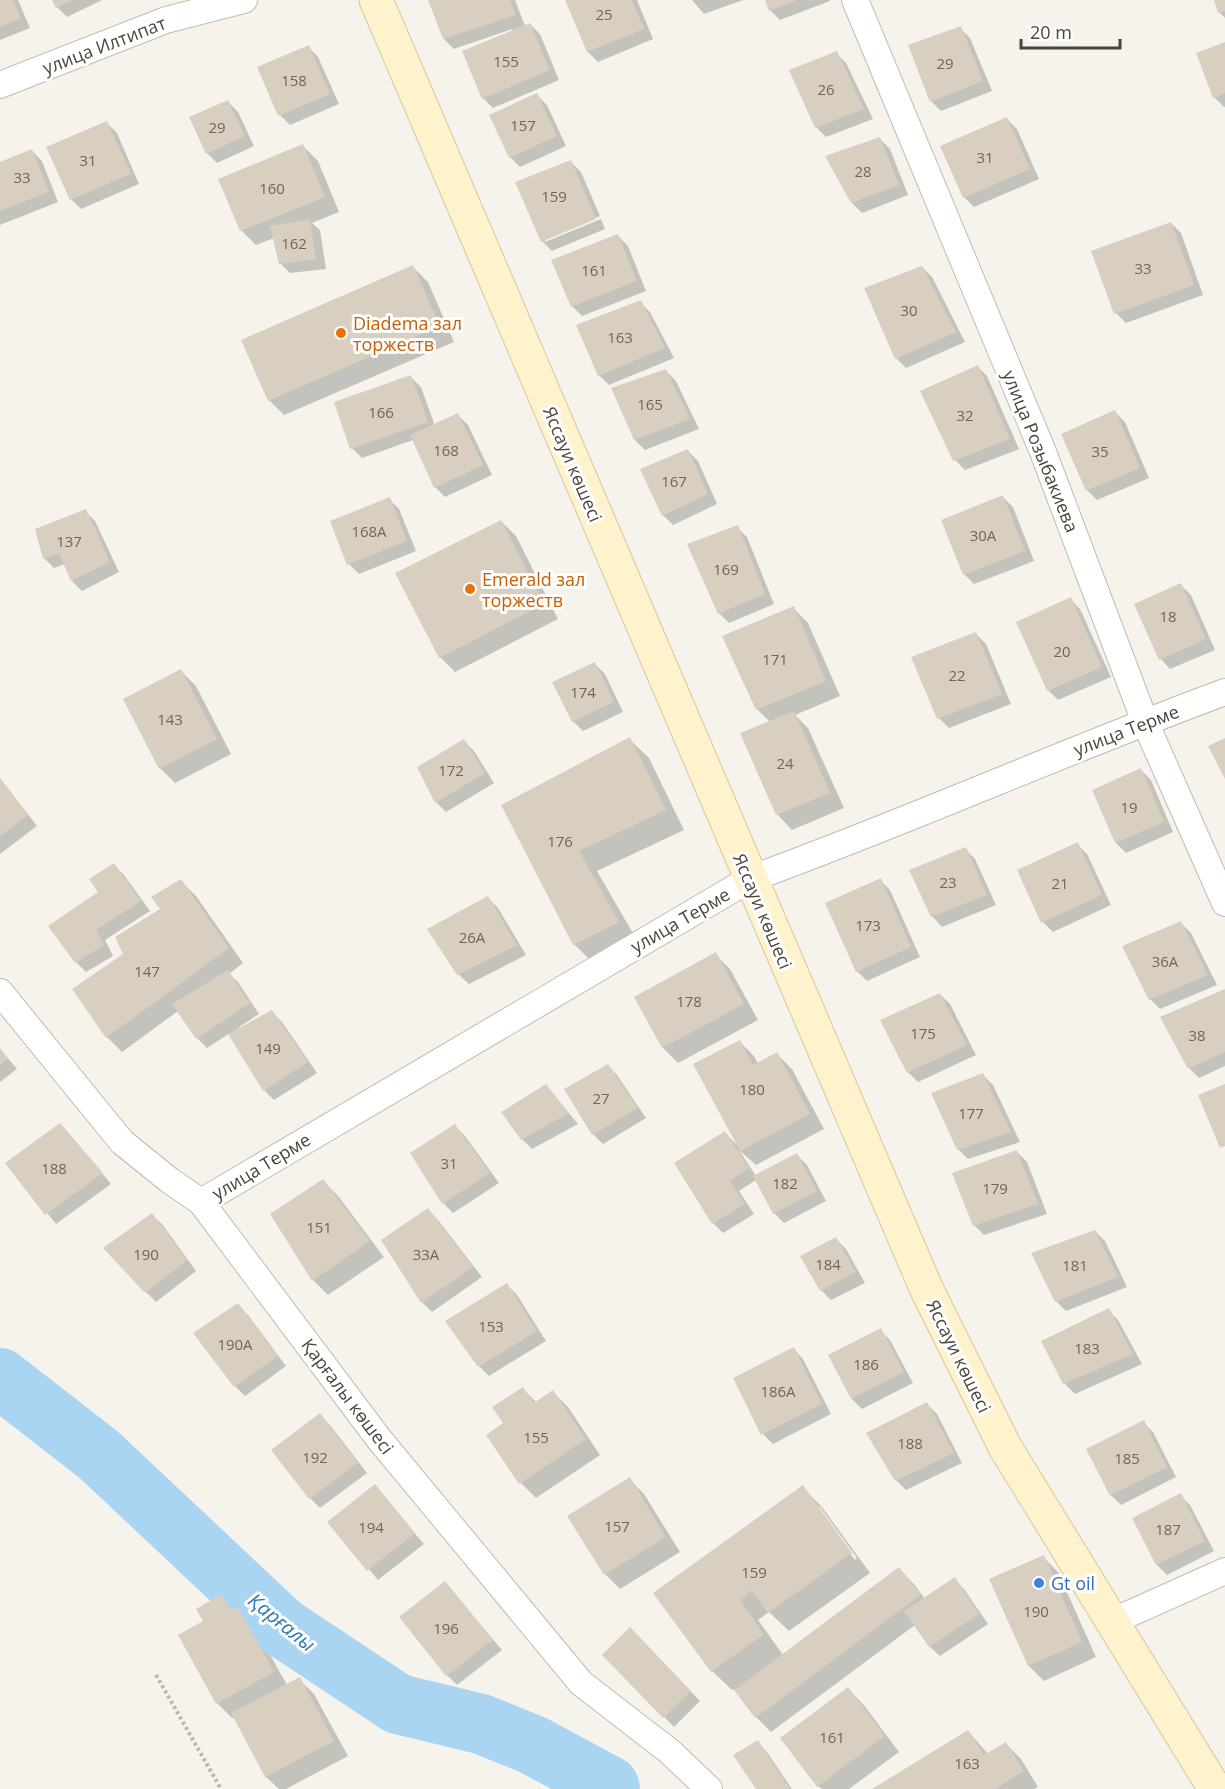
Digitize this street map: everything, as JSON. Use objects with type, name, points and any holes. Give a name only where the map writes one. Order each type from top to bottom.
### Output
[{"type":"main road","name":"Яссауи көшесі","points":[[376,0],[926,1288],[1005,1448],[1214,1789]]},
{"type":"street","name":"улица Илтипат","points":[[0,85],[166,20],[244,0]]},
{"type":"street","name":"улица Розыбакиева","points":[[855,0],[1043,452],[1145,722],[1225,903]]},
{"type":"street","name":"улица Терме","points":[[201,1202],[750,879],[1225,692]]},
{"type":"street","name":"Қарғалы көшесі","points":[[0,992],[122,1142],[169,1180],[201,1202],[379,1439],[581,1683],[669,1751],[709,1789]]},
{"type":"street","points":[[1111,1622],[1225,1571]]},
{"type":"path","points":[[156,1675],[221,1789]]},
{"type":"building","points":[[0,0],[13,0],[21,18],[0,27]]},
{"type":"building","points":[[52,0],[73,0],[56,8]]},
{"type":"building","points":[[428,0],[510,0],[516,15],[443,39]]},
{"type":"building","points":[[565,0],[632,0],[644,29],[587,52]]},
{"type":"building","points":[[765,0],[797,0],[769,11]]},
{"type":"building","points":[[1214,0],[1225,0],[1225,11],[1218,13]]},
{"type":"building","points":[[530,23],[550,70],[482,99],[462,51]]},
{"type":"building","points":[[961,26],[983,81],[930,102],[908,45]]},
{"type":"building","points":[[1225,42],[1225,93],[1213,98],[1196,53]]},
{"type":"building","points":[[309,45],[330,94],[278,116],[257,67]]},
{"type":"building","points":[[837,51],[864,109],[815,128],[789,70]]},
{"type":"building","points":[[537,93],[557,136],[509,158],[489,115]]},
{"type":"building","points":[[228,100],[245,136],[206,154],[189,117]]},
{"type":"building","points":[[1007,117],[1030,169],[963,198],[940,146]]},
{"type":"building","points":[[107,121],[131,174],[70,200],[46,147]]},
{"type":"building","points":[[880,137],[899,185],[851,203],[825,156]]},
{"type":"building","points":[[303,144],[325,197],[240,231],[218,179]]},
{"type":"building","points":[[32,149],[49,192],[0,211],[0,162]]},
{"type":"building","points":[[571,160],[596,219],[541,242],[515,182]]},
{"type":"building","points":[[310,219],[316,259],[279,264],[270,226]]},
{"type":"building","points":[[1171,222],[1194,285],[1114,314],[1091,251]]},
{"type":"building","points":[[618,234],[637,281],[571,307],[551,260]]},
{"type":"building","name":"Diadema зал торжеств","points":[[413,265],[440,326],[268,401],[241,340]]},
{"type":"building","points":[[922,266],[956,332],[895,359],[864,288]]},
{"type":"building","points":[[641,300],[665,348],[598,376],[576,325]]},
{"type":"building","points":[[978,365],[1010,439],[953,461],[920,391]]},
{"type":"building","points":[[666,369],[690,419],[634,440],[611,388]]},
{"type":"building","points":[[411,375],[428,422],[350,449],[334,402]]},
{"type":"building","points":[[1115,410],[1140,468],[1086,491],[1061,434]]},
{"type":"building","points":[[458,413],[483,465],[434,488],[410,435]]},
{"type":"building","points":[[688,449],[708,494],[662,516],[640,469]]},
{"type":"building","points":[[1003,495],[1025,551],[963,575],[941,520]]},
{"type":"building","points":[[390,497],[407,541],[347,565],[330,521]]},
{"type":"building","points":[[86,509],[110,562],[71,581],[59,553],[43,559],[35,529]]},
{"type":"building","name":"Emerald зал торжеств","points":[[501,520],[544,604],[439,658],[395,573]]},
{"type":"building","points":[[738,525],[765,594],[718,614],[687,544]]},
{"type":"building","points":[[1181,583],[1206,639],[1159,660],[1134,604]]},
{"type":"building","points":[[1071,597],[1102,667],[1047,691],[1016,622]]},
{"type":"building","points":[[794,606],[826,681],[756,710],[722,636]]},
{"type":"building","points":[[976,632],[1002,694],[937,719],[911,657]]},
{"type":"building","points":[[595,662],[614,702],[572,722],[552,682]]},
{"type":"building","points":[[181,669],[217,739],[159,769],[123,699]]},
{"type":"building","points":[[794,711],[830,793],[776,815],[740,733]]},
{"type":"building","points":[[630,737],[666,810],[579,851],[619,922],[573,945],[501,805]]},
{"type":"building","points":[[1225,738],[1225,779],[1208,746]]},
{"type":"building","points":[[464,739],[485,773],[435,803],[417,767]]},
{"type":"building","points":[[1141,768],[1164,822],[1115,843],[1092,790]]},
{"type":"building","points":[[0,778],[28,815],[0,836]]},
{"type":"building","points":[[1078,842],[1102,895],[1041,923],[1017,870]]},
{"type":"building","points":[[966,847],[987,895],[931,917],[909,870]]},
{"type":"building","points":[[114,863],[141,901],[96,930],[104,945],[75,963],[48,926],[98,892],[89,879]]},
{"type":"building","points":[[881,878],[911,947],[856,972],[825,903]]},
{"type":"building","points":[[181,879],[229,948],[106,1038],[72,989],[123,954],[115,937],[160,909],[151,897]]},
{"type":"building","points":[[488,896],[517,945],[457,975],[427,929]]},
{"type":"building","points":[[1181,921],[1208,975],[1149,1000],[1122,946]]},
{"type":"building","points":[[716,952],[744,1004],[662,1048],[634,997]]},
{"type":"building","points":[[228,970],[250,1003],[196,1039],[172,1004]]},
{"type":"building","points":[[1225,989],[1225,1052],[1188,1069],[1160,1017]]},
{"type":"building","points":[[940,993],[967,1045],[907,1073],[880,1020]]},
{"type":"building","points":[[272,1010],[308,1062],[263,1091],[228,1034]]},
{"type":"building","points":[[740,1040],[753,1065],[777,1052],[810,1114],[740,1151],[693,1064]]},
{"type":"building","points":[[0,1048],[8,1059],[0,1065]]},
{"type":"building","points":[[608,1064],[638,1108],[592,1135],[564,1089]]},
{"type":"building","points":[[983,1073],[1011,1132],[957,1150],[931,1093]]},
{"type":"building","points":[[546,1084],[569,1113],[521,1140],[501,1112]]},
{"type":"building","points":[[1225,1084],[1225,1146],[1220,1148],[1198,1095]]},
{"type":"building","points":[[60,1123],[103,1173],[45,1215],[5,1163]]},
{"type":"building","points":[[455,1124],[490,1173],[442,1204],[410,1153]]},
{"type":"building","points":[[725,1131],[749,1168],[730,1181],[745,1204],[712,1224],[674,1163]]},
{"type":"building","points":[[1017,1150],[1038,1204],[973,1226],[952,1173]]},
{"type":"building","points":[[797,1153],[817,1191],[773,1214],[753,1176]]},
{"type":"building","points":[[323,1179],[370,1241],[312,1281],[270,1214]]},
{"type":"building","points":[[428,1208],[473,1267],[421,1303],[381,1240]]},
{"type":"building","points":[[152,1213],[187,1260],[145,1293],[103,1248]]},
{"type":"building","points":[[1095,1230],[1118,1277],[1055,1302],[1031,1253]]},
{"type":"building","points":[[836,1237],[856,1272],[820,1291],[800,1256]]},
{"type":"building","points":[[507,1283],[537,1331],[478,1367],[445,1321]]},
{"type":"building","points":[[238,1303],[278,1356],[234,1387],[193,1333]]},
{"type":"building","points":[[1109,1308],[1133,1354],[1063,1384],[1041,1341]]},
{"type":"building","points":[[881,1328],[904,1372],[851,1399],[828,1355]]},
{"type":"building","points":[[794,1347],[822,1404],[761,1435],[733,1378]]},
{"type":"building","points":[[523,1387],[534,1403],[553,1390],[586,1439],[519,1484],[486,1435],[503,1423],[492,1407]]},
{"type":"building","points":[[927,1402],[954,1453],[895,1481],[866,1433]]},
{"type":"building","points":[[320,1413],[358,1463],[309,1499],[271,1450]]},
{"type":"building","points":[[1144,1420],[1167,1467],[1110,1496],[1086,1449]]},
{"type":"building","points":[[630,1477],[666,1537],[604,1575],[567,1516]]},
{"type":"building","points":[[375,1484],[415,1533],[367,1571],[327,1522]]},
{"type":"building","points":[[803,1485],[852,1553],[768,1613],[752,1590],[740,1600],[764,1634],[711,1672],[653,1593]]},
{"type":"building","points":[[1181,1493],[1205,1541],[1156,1565],[1132,1518]]},
{"type":"building","points":[[1044,1555],[1082,1642],[1028,1666],[989,1579]]},
{"type":"building","points":[[899,1567],[921,1595],[755,1718],[734,1690]]},
{"type":"building","points":[[955,1577],[979,1614],[929,1647],[904,1611]]},
{"type":"building","points":[[445,1581],[493,1640],[446,1676],[399,1617]]},
{"type":"building","points":[[222,1594],[231,1610],[238,1607],[274,1672],[216,1704],[178,1635],[203,1621],[196,1609]]},
{"type":"building","points":[[630,1627],[691,1691],[663,1718],[602,1655]]},
{"type":"building","points":[[300,1677],[334,1741],[265,1777],[231,1713]]},
{"type":"building","points":[[848,1687],[885,1736],[817,1787],[780,1738]]},
{"type":"building","points":[[968,1730],[984,1755],[1006,1742],[1024,1771],[995,1789],[872,1789]]},
{"type":"building","points":[[758,1740],[790,1789],[756,1789],[733,1755]]},
{"type":"waterway","name":"Қарғалы","points":[[0,1378],[99,1455],[282,1627],[398,1704],[481,1724],[533,1745],[609,1786],[610,1789]]},
{"type":"place","name":"Diadema зал торжеств","points":[[341,333]]},
{"type":"place","name":"Emerald зал торжеств","points":[[470,589]]},
{"type":"place","name":"Gt oil","points":[[1039,1583]]}]
